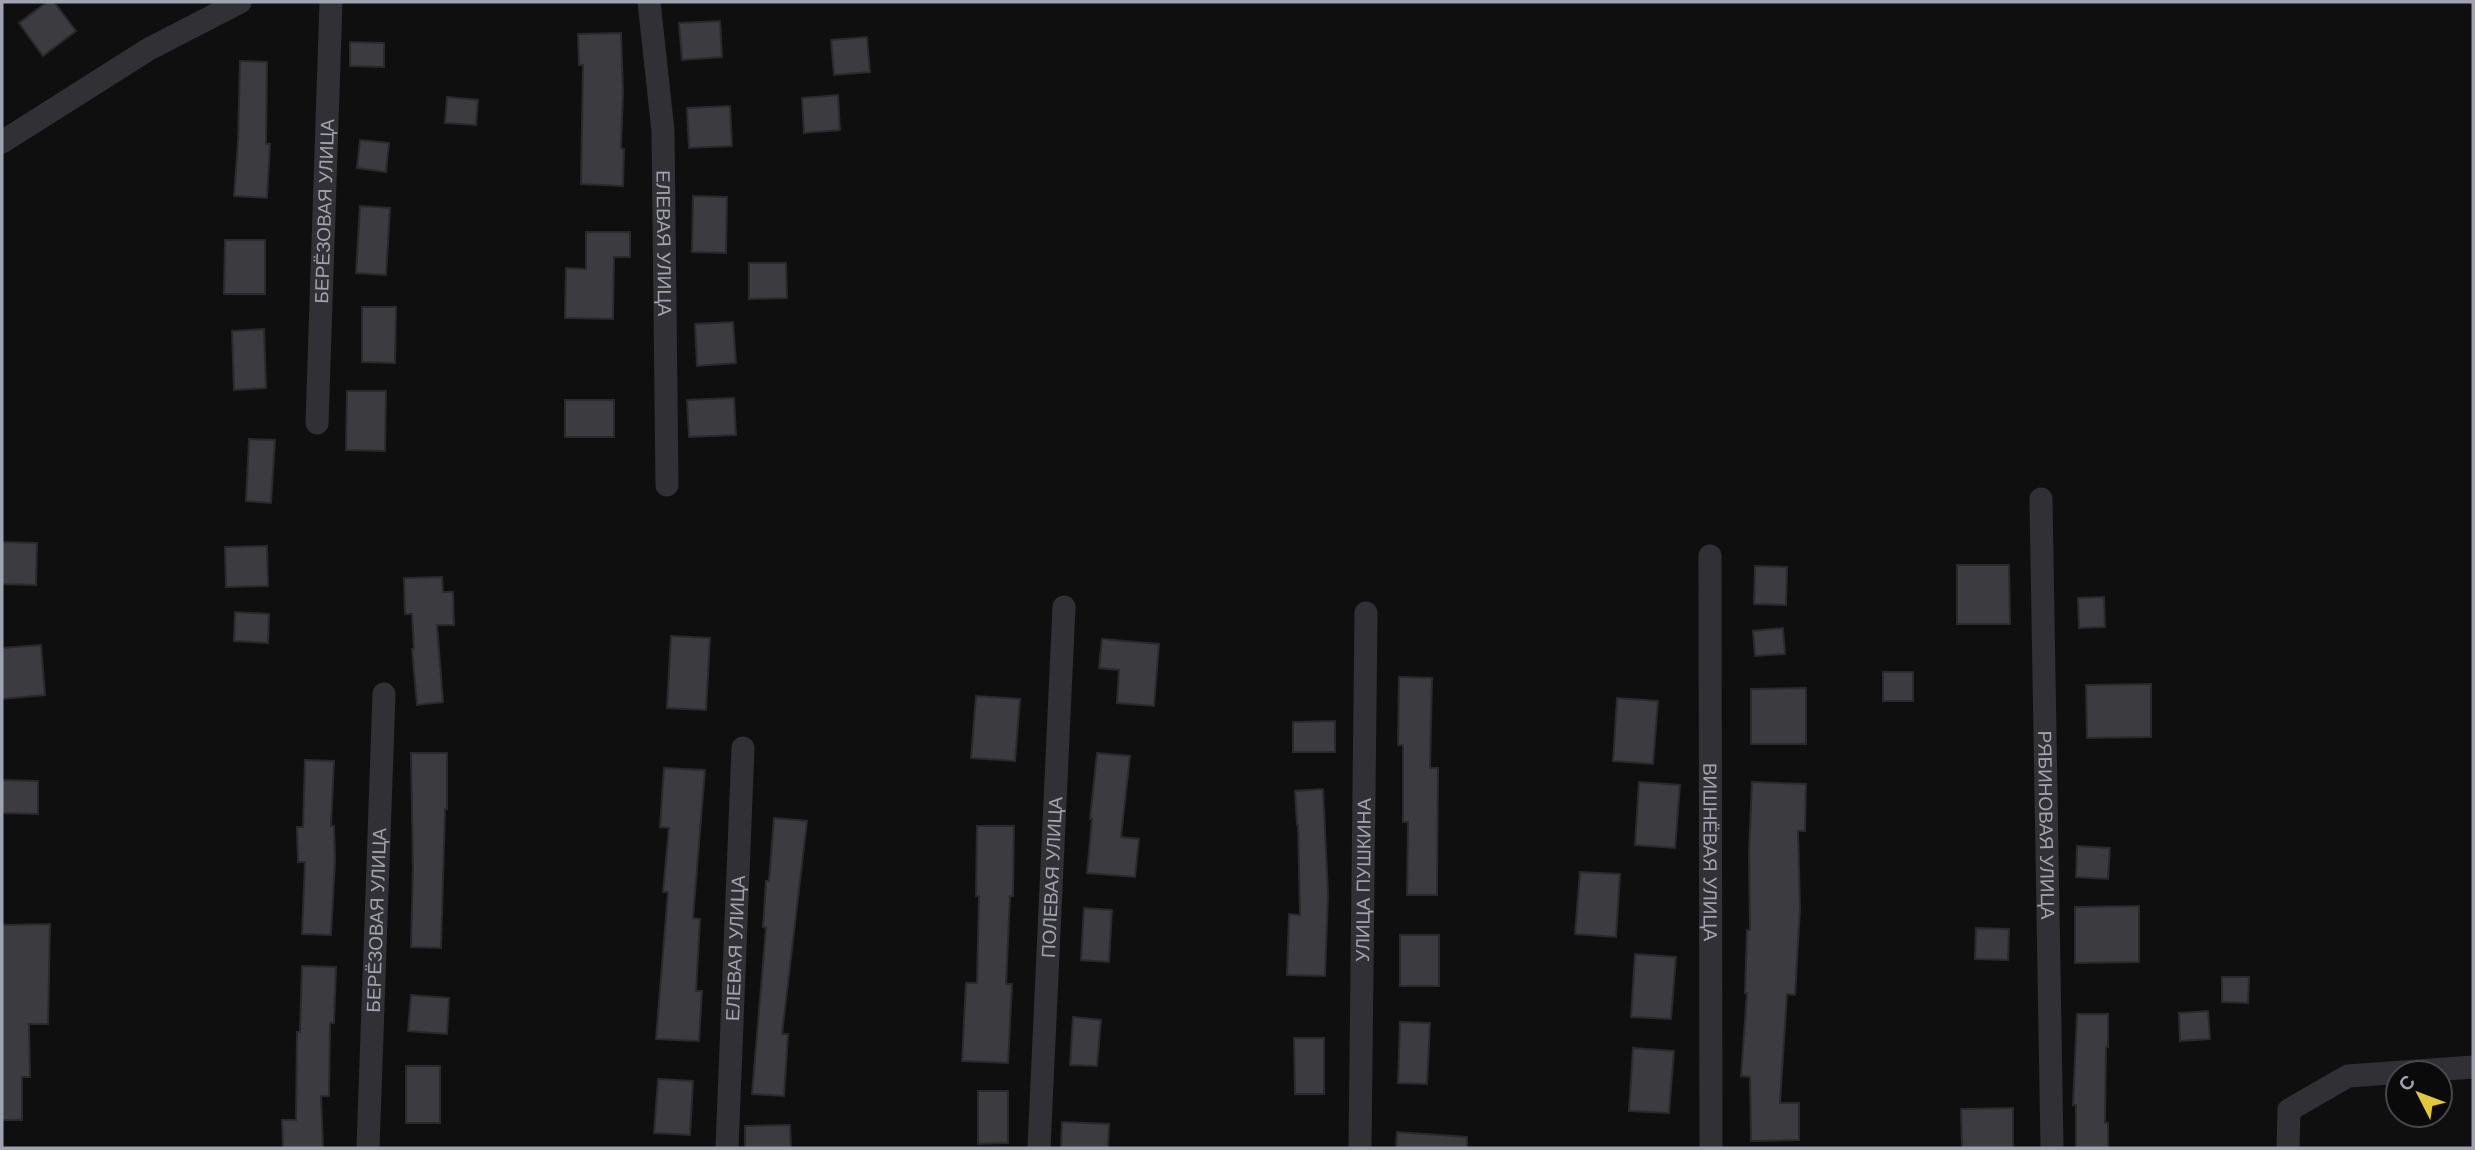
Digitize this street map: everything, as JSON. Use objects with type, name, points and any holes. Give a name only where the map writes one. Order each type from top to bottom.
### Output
[{"type":"street","points":[[2,142],[149,49],[240,2]]},
{"type":"street","name":"БЕРЁЗОВАЯ УЛИЦА","points":[[317,423],[331,2]]},
{"type":"street","name":"ЕЛЕВАЯ УЛИЦА","points":[[649,2],[663,131],[667,485]]},
{"type":"street","name":"РЯБИНОВАЯ УЛИЦА","points":[[2041,499],[2052,1148]]},
{"type":"street","name":"ВИШНЁВАЯ УЛИЦА","points":[[1710,556],[1711,1148]]},
{"type":"street","name":"ПОЛЕВАЯ УЛИЦА","points":[[1039,1148],[1064,607]]},
{"type":"street","name":"УЛИЦА ПУШКИНА","points":[[1360,1148],[1366,613]]},
{"type":"street","name":"БЕРЁЗОВАЯ УЛИЦА","points":[[368,1148],[384,694]]},
{"type":"street","name":"ЕЛЕВАЯ УЛИЦА","points":[[727,1148],[743,748]]},
{"type":"street","points":[[2288,1148],[2290,1110],[2348,1076],[2473,1067]]},
{"type":"building","points":[[47,2],[54,2],[76,31],[43,56],[19,23]]},
{"type":"building","points":[[720,21],[722,57],[682,60],[679,23]]},
{"type":"building","points":[[621,33],[623,186],[581,184],[583,65],[579,65],[578,34]]},
{"type":"building","points":[[867,37],[870,72],[834,75],[831,40]]},
{"type":"building","points":[[350,42],[384,43],[384,67],[350,66]]},
{"type":"building","points":[[240,61],[267,62],[266,144],[270,144],[267,198],[234,196]]},
{"type":"building","points":[[838,95],[840,130],[804,133],[802,98]]},
{"type":"building","points":[[447,97],[478,100],[476,125],[445,123]]},
{"type":"building","points":[[730,106],[732,146],[689,148],[687,108]]},
{"type":"building","points":[[360,140],[389,143],[386,172],[357,168]]},
{"type":"building","points":[[693,196],[727,197],[726,253],[692,252]]},
{"type":"building","points":[[360,206],[390,208],[386,275],[356,273]]},
{"type":"building","points":[[586,232],[630,232],[630,257],[614,257],[613,319],[565,318],[566,268],[586,269]]},
{"type":"building","points":[[225,240],[265,240],[265,294],[224,294]]},
{"type":"building","points":[[749,263],[786,263],[787,298],[749,299]]},
{"type":"building","points":[[362,307],[396,307],[395,363],[362,362]]},
{"type":"building","points":[[733,322],[736,363],[697,366],[695,324]]},
{"type":"building","points":[[264,329],[266,388],[234,390],[232,331]]},
{"type":"building","points":[[347,391],[386,391],[385,451],[346,450]]},
{"type":"building","points":[[734,398],[736,435],[689,437],[687,400]]},
{"type":"building","points":[[565,400],[614,400],[614,437],[565,437]]},
{"type":"building","points":[[249,439],[275,440],[271,503],[246,501]]},
{"type":"building","points":[[2,542],[37,543],[36,585],[2,584]]},
{"type":"building","points":[[267,546],[268,586],[226,587],[225,547]]},
{"type":"building","points":[[1957,565],[2009,565],[2010,624],[1957,624]]},
{"type":"building","points":[[1755,566],[1787,567],[1786,605],[1754,604]]},
{"type":"building","points":[[442,577],[443,592],[453,592],[454,625],[437,625],[443,702],[417,705],[412,614],[405,614],[404,578]]},
{"type":"building","points":[[2104,597],[2105,627],[2079,628],[2078,598]]},
{"type":"building","points":[[235,612],[269,614],[268,643],[234,641]]},
{"type":"building","points":[[1783,628],[1785,654],[1755,656],[1753,631]]},
{"type":"building","points":[[671,636],[710,638],[706,710],[667,708]]},
{"type":"building","points":[[1102,639],[1159,644],[1154,706],[1117,703],[1119,670],[1099,668]]},
{"type":"building","points":[[41,645],[45,695],[2,699],[2,648]]},
{"type":"building","points":[[1883,672],[1913,672],[1913,701],[1883,701]]},
{"type":"building","points":[[1399,677],[1432,678],[1430,768],[1438,768],[1437,895],[1407,895],[1408,822],[1403,822],[1403,745],[1398,745]]},
{"type":"building","points":[[2151,684],[2151,737],[2087,738],[2086,685]]},
{"type":"building","points":[[1806,688],[1806,744],[1751,744],[1751,689]]},
{"type":"building","points":[[976,696],[1020,699],[1015,761],[971,758]]},
{"type":"building","points":[[1617,698],[1658,701],[1653,764],[1613,761]]},
{"type":"building","points":[[1335,721],[1335,752],[1293,752],[1293,722]]},
{"type":"building","points":[[411,753],[447,753],[441,948],[411,947]]},
{"type":"building","points":[[1097,753],[1130,756],[1121,837],[1139,839],[1135,877],[1087,873]]},
{"type":"building","points":[[305,760],[334,761],[331,826],[334,826],[335,861],[331,935],[302,934],[305,862],[298,862],[297,827],[303,827]]},
{"type":"building","points":[[664,768],[705,770],[693,918],[700,919],[696,991],[702,991],[699,1041],[656,1039],[668,892],[663,892],[669,828],[660,827]]},
{"type":"building","points":[[2,780],[38,781],[38,814],[2,813]]},
{"type":"building","points":[[1639,782],[1680,785],[1675,848],[1635,845]]},
{"type":"building","points":[[1752,782],[1806,784],[1805,831],[1798,831],[1800,909],[1795,995],[1787,994],[1780,1103],[1799,1103],[1799,1140],[1751,1141],[1750,1077],[1741,1076],[1747,993],[1747,930],[1750,930]]},
{"type":"building","points":[[1323,789],[1328,894],[1325,976],[1287,975],[1289,914],[1300,915],[1295,791]]},
{"type":"building","points":[[774,818],[807,821],[782,1034],[788,1034],[784,1096],[752,1094],[766,928],[763,927],[766,881],[769,881]]},
{"type":"building","points":[[977,826],[1014,826],[1013,896],[1010,896],[1006,984],[1012,984],[1008,1063],[962,1061],[966,983],[977,983]]},
{"type":"building","points":[[2077,846],[2110,848],[2108,879],[2076,877]]},
{"type":"building","points":[[1580,872],[1620,874],[1616,937],[1575,934]]},
{"type":"building","points":[[2139,906],[2139,962],[2075,963],[2075,907]]},
{"type":"building","points":[[1084,908],[1112,910],[1109,962],[1081,960]]},
{"type":"building","points":[[50,924],[48,1024],[29,1024],[30,1077],[22,1077],[22,1120],[2,1120],[2,925]]},
{"type":"building","points":[[1976,928],[2009,929],[2008,960],[1975,959]]},
{"type":"building","points":[[1400,935],[1439,935],[1439,986],[1400,986]]},
{"type":"building","points":[[1635,954],[1676,957],[1671,1019],[1631,1017]]},
{"type":"building","points":[[302,966],[336,967],[334,1023],[330,1023],[329,1096],[321,1096],[323,1148],[283,1148],[282,1120],[296,1120],[297,1032],[300,1032]]},
{"type":"building","points":[[2222,977],[2249,977],[2248,1003],[2222,1002]]},
{"type":"building","points":[[411,995],[449,998],[447,1034],[408,1031]]},
{"type":"building","points":[[2208,1011],[2210,1039],[2180,1041],[2179,1013]]},
{"type":"building","points":[[2077,1014],[2108,1014],[2105,1123],[2108,1123],[2108,1148],[2076,1148],[2076,1105],[2073,1105]]},
{"type":"building","points":[[1073,1017],[1101,1020],[1097,1066],[1070,1065]]},
{"type":"building","points":[[1400,1022],[1430,1023],[1427,1084],[1398,1083]]},
{"type":"building","points":[[1294,1038],[1324,1038],[1324,1094],[1295,1094]]},
{"type":"building","points":[[1633,1048],[1674,1051],[1669,1113],[1629,1111]]},
{"type":"building","points":[[406,1066],[440,1066],[440,1123],[406,1123]]},
{"type":"building","points":[[658,1079],[693,1081],[690,1135],[654,1133]]},
{"type":"building","points":[[978,1091],[1008,1091],[1008,1143],[978,1144]]},
{"type":"building","points":[[2013,1108],[2013,1148],[1962,1148],[1961,1109]]},
{"type":"building","points":[[1062,1122],[1109,1124],[1108,1148],[1061,1148]]},
{"type":"building","points":[[790,1125],[791,1148],[745,1148],[745,1126]]},
{"type":"building","points":[[1397,1132],[1467,1137],[1467,1148],[1396,1148]]}]
